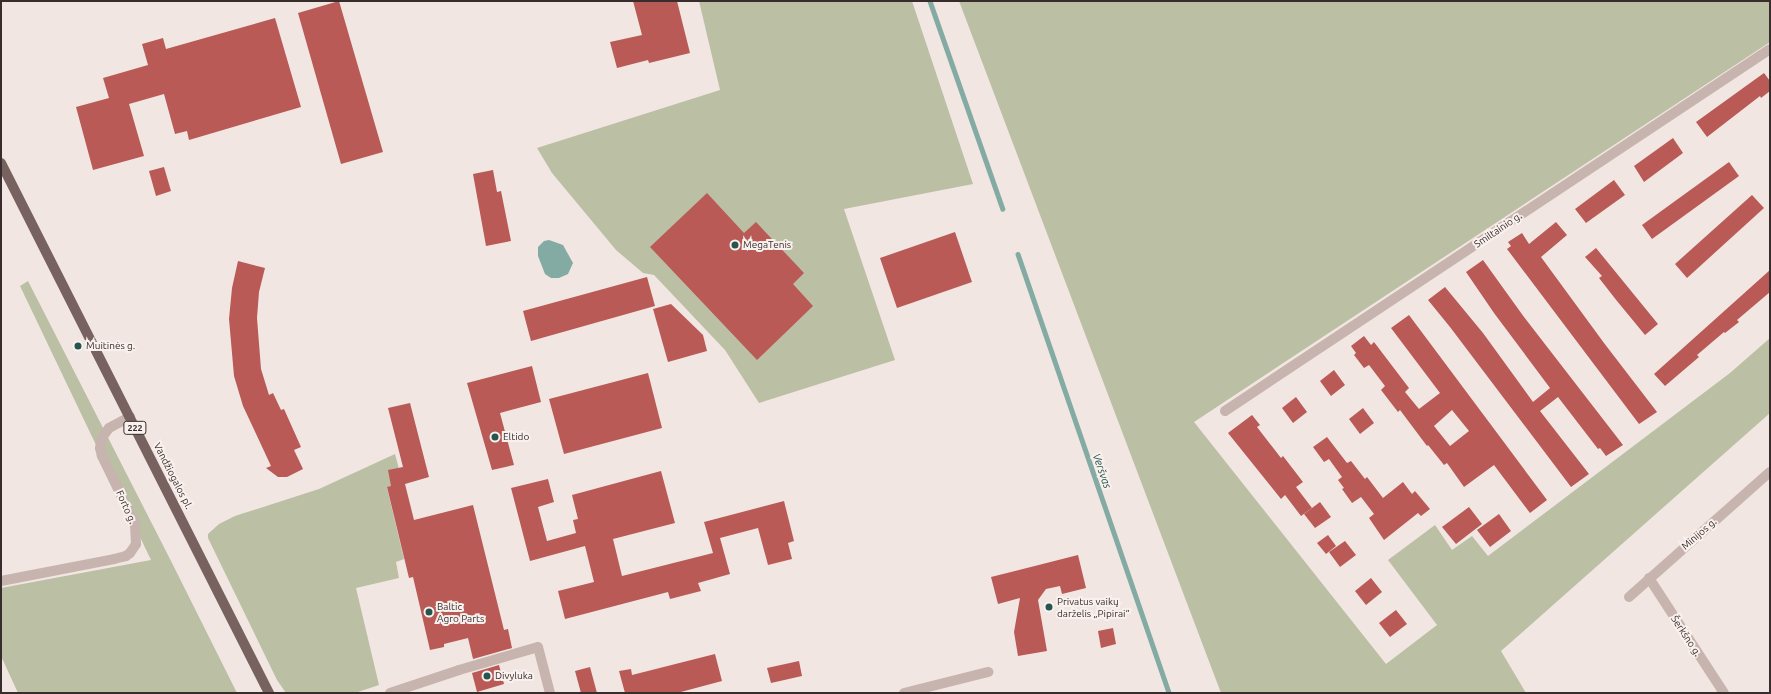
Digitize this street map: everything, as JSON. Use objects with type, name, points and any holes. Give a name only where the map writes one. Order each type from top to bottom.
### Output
[{"type":"main road","name":"Vandžiogalos pl.","points":[[1,163],[269,693]]},
{"type":"street","name":"Smiltainio g.","points":[[1225,410],[1770,49]]},
{"type":"street","name":"Forto g.","points":[[1,581],[114,559],[130,553],[136,544],[135,524],[102,456],[100,448],[102,438],[109,428],[130,417]]},
{"type":"street","name":"Minijos g.","points":[[1629,597],[1770,472]]},
{"type":"street","name":"Šerkšno g.","points":[[1649,578],[1724,693]]},
{"type":"street","points":[[390,693],[459,670],[538,647],[550,693]]},
{"type":"street","points":[[904,693],[988,672]]},
{"type":"green space","points":[[699,1],[912,1],[973,184],[844,209],[895,360],[759,403],[725,350],[654,275],[643,273],[616,250],[552,173],[537,148],[720,90]]},
{"type":"green space","points":[[959,1],[1770,1],[1770,42],[1194,422],[1386,664],[1437,625],[1388,560],[1435,525],[1452,550],[1472,536],[1488,556],[1730,373],[1770,338],[1770,413],[1501,651],[1526,693],[1221,693]]},
{"type":"green space","points":[[28,281],[237,693],[18,693],[1,656],[1,588],[151,560],[20,286]]},
{"type":"green space","points":[[395,454],[403,484],[387,488],[404,559],[396,562],[399,578],[356,588],[379,685],[355,693],[286,693],[277,680],[208,538],[208,534],[219,524],[235,516],[319,489]]},
{"type":"water","points":[[549,240],[563,245],[573,263],[568,274],[559,278],[551,278],[545,274],[538,256],[538,247],[544,241]]},
{"type":"building","points":[[339,1],[383,152],[341,164],[298,13]]},
{"type":"building","points":[[633,1],[677,1],[690,53],[649,63],[648,60],[617,68],[610,42],[642,35]]},
{"type":"building","points":[[275,18],[301,107],[189,140],[187,131],[175,134],[164,94],[129,104],[144,156],[93,170],[76,107],[109,98],[103,78],[148,65],[142,44],[163,38],[166,49]]},
{"type":"building","points":[[1764,73],[1770,81],[1770,91],[1761,98],[1760,96],[1707,137],[1696,122]]},
{"type":"building","points":[[1673,138],[1683,153],[1644,182],[1634,166]]},
{"type":"building","points":[[1729,162],[1739,176],[1652,239],[1642,225]]},
{"type":"building","points":[[164,167],[171,191],[156,196],[149,171]]},
{"type":"building","points":[[493,170],[497,192],[501,191],[511,241],[486,246],[473,174]]},
{"type":"building","points":[[1614,180],[1625,195],[1586,223],[1575,209]]},
{"type":"building","points":[[707,193],[744,233],[756,222],[804,273],[793,284],[813,306],[757,360],[650,247]]},
{"type":"building","points":[[1752,195],[1764,208],[1687,278],[1675,264]]},
{"type":"building","points":[[1556,222],[1567,235],[1541,257],[1657,412],[1639,424],[1507,249],[1511,246],[1508,242],[1522,233],[1529,244]]},
{"type":"building","points":[[955,232],[972,282],[897,308],[880,258]]},
{"type":"building","points":[[1596,248],[1658,324],[1645,335],[1599,278],[1602,276],[1585,257]]},
{"type":"building","points":[[1483,260],[1524,317],[1623,445],[1606,456],[1600,448],[1598,449],[1558,397],[1540,411],[1589,474],[1571,487],[1428,300],[1445,287],[1483,333],[1533,402],[1550,388],[1494,313],[1466,272]]},
{"type":"building","points":[[238,261],[265,268],[259,292],[257,318],[261,369],[269,395],[273,393],[281,410],[284,409],[301,447],[294,450],[303,469],[287,477],[278,477],[266,468],[271,466],[243,406],[234,376],[229,319],[232,288]]},
{"type":"building","points":[[1770,270],[1770,292],[1737,320],[1739,322],[1725,333],[1724,332],[1697,355],[1699,357],[1665,386],[1654,374]]},
{"type":"building","points":[[647,277],[655,306],[531,341],[523,311]]},
{"type":"building","points":[[671,304],[703,335],[707,351],[668,362],[653,309]]},
{"type":"building","points":[[1409,315],[1547,500],[1530,513],[1494,465],[1464,487],[1447,463],[1444,465],[1428,445],[1427,446],[1400,410],[1398,412],[1381,390],[1385,386],[1369,365],[1364,368],[1354,355],[1356,353],[1351,346],[1364,336],[1371,345],[1374,342],[1409,388],[1405,392],[1419,409],[1440,393],[1391,328]],"holes":[[[1452,410],[1469,431],[1450,446],[1434,426]]]},
{"type":"building","name":"Eltido","points":[[532,366],[541,402],[500,413],[514,465],[492,470],[467,383]]},
{"type":"building","points":[[1334,370],[1345,385],[1331,396],[1320,381]]},
{"type":"building","points":[[648,373],[662,428],[564,454],[549,399]]},
{"type":"building","points":[[1296,397],[1307,412],[1293,423],[1282,408]]},
{"type":"building","points":[[410,403],[429,477],[405,484],[414,520],[473,505],[504,630],[508,629],[512,648],[473,659],[468,638],[444,644],[444,647],[430,650],[413,577],[409,578],[387,487],[391,486],[388,470],[403,467],[388,408]]},
{"type":"building","points":[[1363,408],[1374,423],[1360,434],[1349,419]]},
{"type":"building","points":[[1252,415],[1260,425],[1257,427],[1281,458],[1283,456],[1303,482],[1296,487],[1312,508],[1301,516],[1285,495],[1281,499],[1228,433]]},
{"type":"building","points":[[1327,437],[1347,463],[1351,461],[1365,479],[1367,477],[1383,498],[1403,482],[1412,494],[1415,491],[1430,509],[1421,516],[1418,513],[1384,540],[1369,518],[1374,514],[1361,497],[1352,503],[1342,489],[1344,488],[1338,480],[1342,477],[1329,459],[1324,462],[1313,447]]},
{"type":"building","points":[[661,471],[675,523],[613,539],[622,576],[713,553],[704,522],[784,501],[794,541],[788,543],[792,559],[768,565],[758,528],[720,538],[730,574],[698,583],[701,591],[670,599],[668,592],[565,619],[558,591],[594,582],[585,546],[530,561],[511,488],[548,479],[554,502],[538,507],[547,541],[576,533],[573,520],[578,519],[572,495]]},
{"type":"building","points":[[1320,502],[1331,517],[1315,528],[1304,514]]},
{"type":"building","points":[[1469,507],[1482,524],[1456,544],[1442,527]]},
{"type":"building","points":[[1499,514],[1511,531],[1490,547],[1477,530]]},
{"type":"building","points":[[1328,535],[1336,546],[1326,554],[1317,543]]},
{"type":"building","points":[[1345,541],[1356,555],[1340,567],[1329,552]]},
{"type":"building","points":[[1078,555],[1086,588],[1062,594],[1060,586],[1046,589],[1038,600],[1047,651],[1018,656],[1014,632],[1020,598],[998,604],[991,577]]},
{"type":"building","points":[[1371,578],[1382,592],[1366,605],[1355,591]]},
{"type":"building","points":[[1396,610],[1407,624],[1390,637],[1379,623]]},
{"type":"building","points":[[1113,628],[1116,644],[1101,648],[1098,631]]},
{"type":"building","points":[[715,654],[722,681],[677,693],[625,693],[619,671],[631,669],[632,675]]},
{"type":"building","points":[[799,661],[802,676],[771,683],[767,668]]},
{"type":"building","name":"Divyluka","points":[[499,665],[504,684],[477,692],[472,673]]},
{"type":"building","points":[[590,667],[597,693],[581,693],[575,671]]},
{"type":"waterway","points":[[930,1],[1003,209]]},
{"type":"waterway","name":"Veršvas","points":[[1018,254],[1169,693]]},
{"type":"place","name":"MegaTenis","points":[[735,245]]},
{"type":"place","name":"Muitinės g.","points":[[78,346]]},
{"type":"place","name":"Eltido","points":[[495,437]]},
{"type":"place","name":"Privatus vaikų darželis „Pipirai“","points":[[1049,607]]},
{"type":"place","name":"Baltic Agro Parts","points":[[429,612]]},
{"type":"place","name":"Divyluka","points":[[487,676]]}]
